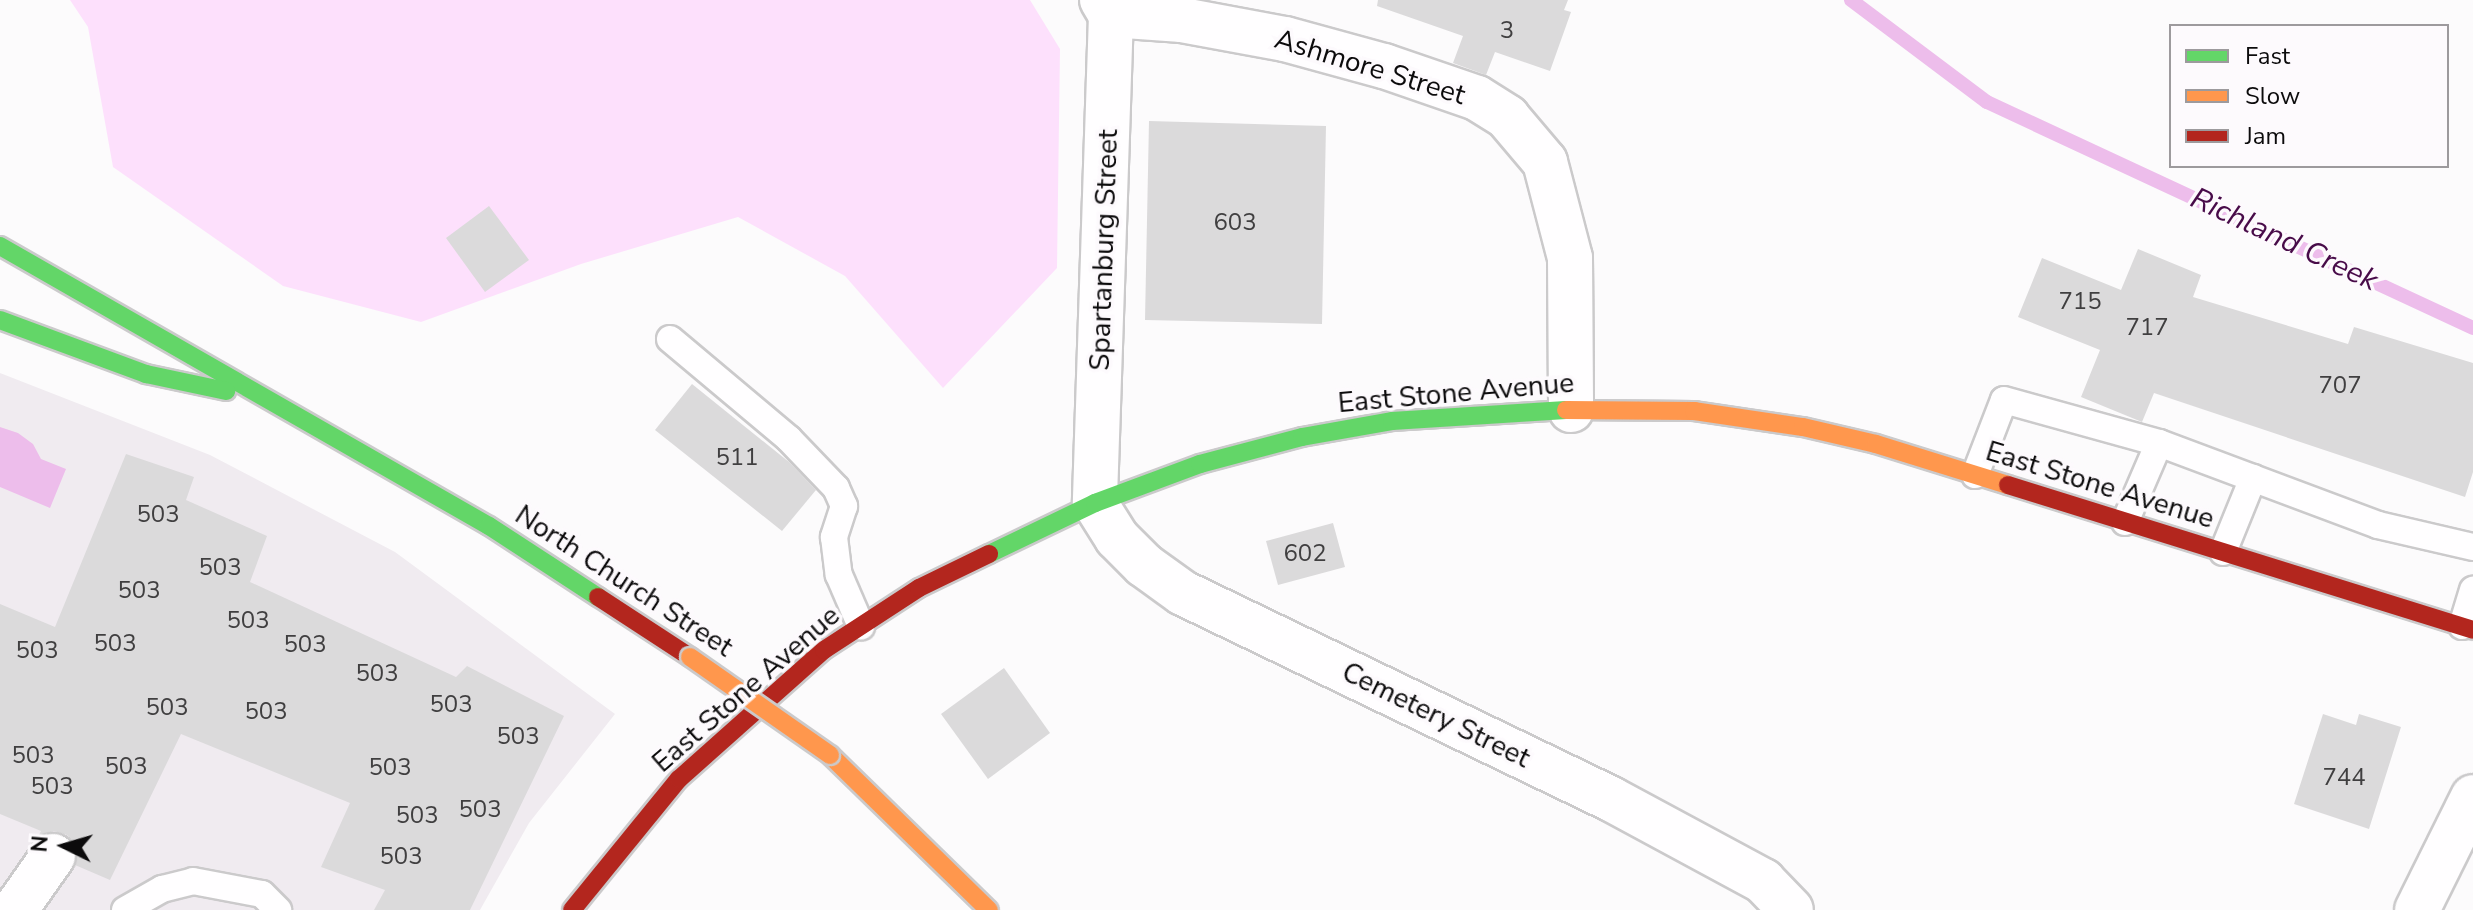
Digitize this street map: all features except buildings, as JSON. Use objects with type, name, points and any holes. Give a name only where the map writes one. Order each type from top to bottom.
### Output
[{"type":"main road","name":"North Church Street","points":[[0,246],[489,526],[690,657],[830,755],[989,910]]},
{"type":"main road","points":[[28,283],[96,303]]},
{"type":"main road","name":"North Church Street","points":[[0,320],[146,374],[271,401]]},
{"type":"main road","name":"East Stone Avenue","points":[[572,910],[679,779],[824,650],[919,588],[1095,503],[1200,464],[1302,437],[1392,421],[1571,410],[1694,411],[1803,427],[1876,444],[2468,628]]},
{"type":"street","name":"Ashmore Street","points":[[1106,8],[1285,39],[1384,66],[1477,98],[1507,117],[1545,162],[1570,258],[1571,410]]},
{"type":"street","name":"Spartanburg Street","points":[[1095,503],[1106,8]]},
{"type":"street","name":"Cemetery Street","points":[[1095,503],[1117,538],[1144,565],[1183,593],[1611,799],[1763,881],[1791,910]]},
{"type":"street","points":[[2417,910],[2473,797]]},
{"type":"street","points":[[15,910],[53,856]]},
{"type":"lane","points":[[670,339],[789,439],[836,488],[844,506],[834,537],[839,575],[861,626]]},
{"type":"lane","points":[[1975,475],[2004,400],[2159,443],[2378,525],[2473,547]]},
{"type":"lane","points":[[2125,522],[2159,443]]},
{"type":"lane","points":[[2223,552],[2253,478]]},
{"type":"lane","points":[[2468,628],[2473,590]]},
{"type":"lane","points":[[125,910],[162,889],[193,881],[262,894],[278,910]]},
{"type":"lane","points":[[0,893],[42,910]]},
{"type":"shaded area","points":[[70,0],[1030,0],[1060,49],[1057,268],[943,388],[845,276],[738,217],[581,264],[421,322],[283,286],[113,167],[88,27]]},
{"type":"shaded area","points":[[0,373],[210,455],[395,552],[615,714],[529,823],[480,910],[0,910]]},
{"type":"shaded area","points":[[0,427],[18,433],[33,444],[41,459],[66,469],[50,508],[0,487]]},
{"type":"waterway","name":"Richland Creek","points":[[1851,0],[1987,102],[2473,328]]},
{"type":"traffic: fast","points":[[0,246],[489,526],[598,597]]},
{"type":"traffic: fast","points":[[0,320],[146,374],[226,391]]},
{"type":"traffic: fast","points":[[989,554],[1095,503],[1200,464],[1302,437],[1392,421],[1566,410]]},
{"type":"traffic: slow","points":[[1566,410],[1694,411],[1803,427],[1876,444],[2008,485]]},
{"type":"traffic: slow","points":[[690,657],[830,755]]},
{"type":"traffic: slow","points":[[830,755],[989,910]]},
{"type":"traffic: jam","points":[[2008,485],[2473,630]]},
{"type":"traffic: jam","points":[[572,910],[679,779],[824,650],[919,588],[989,554]]},
{"type":"traffic: jam","points":[[598,597],[690,657]]}]
